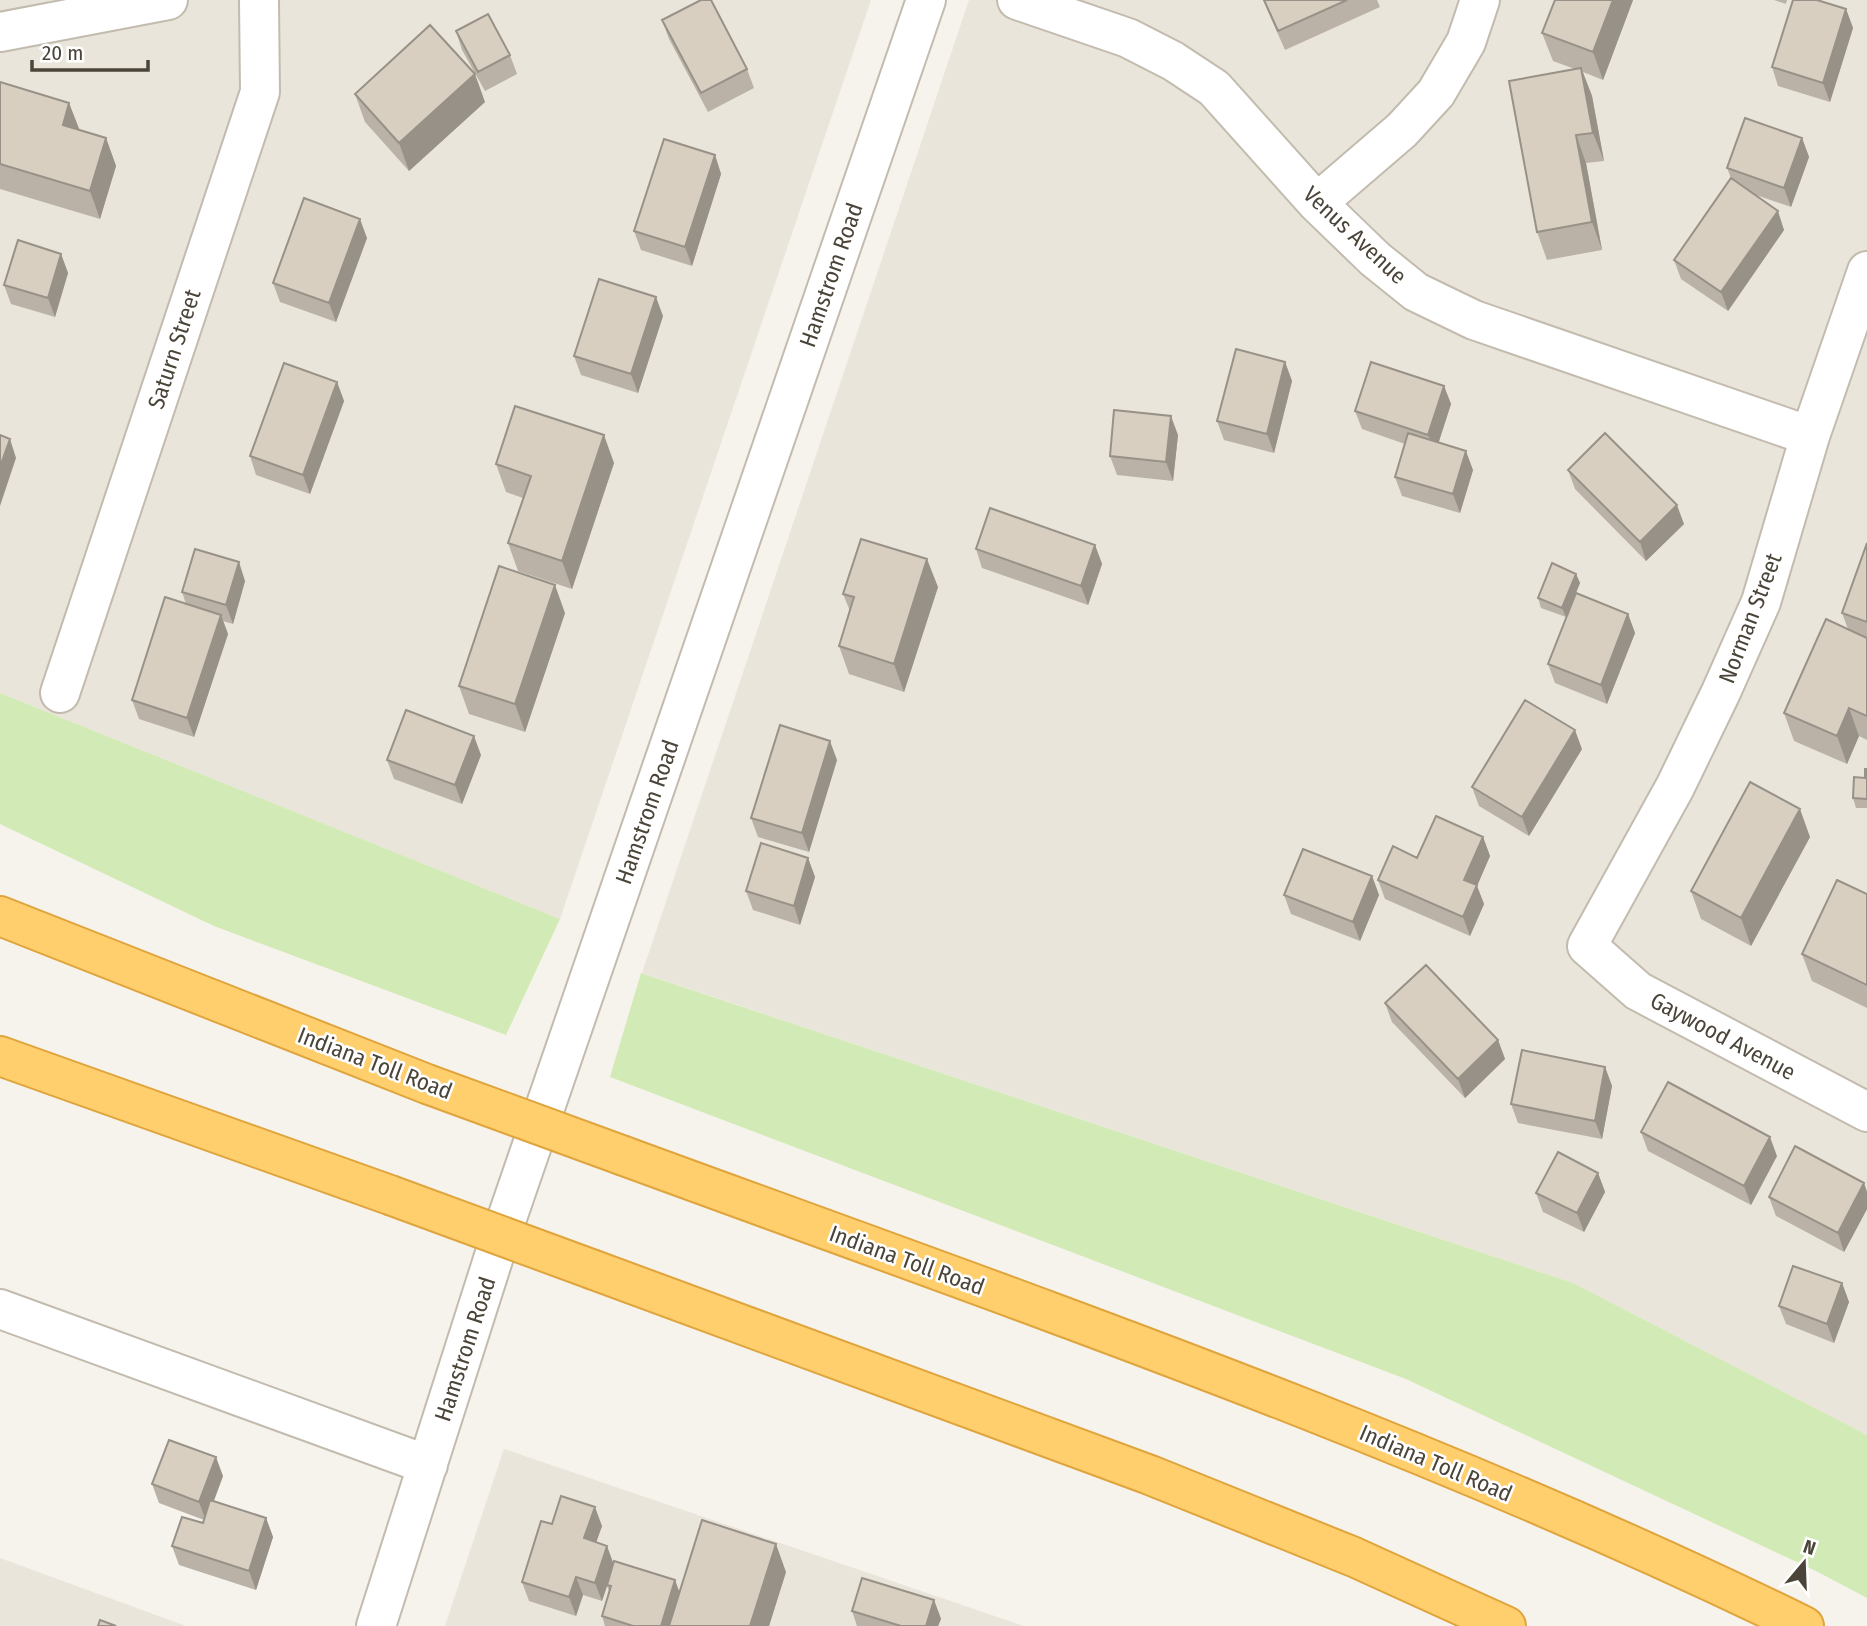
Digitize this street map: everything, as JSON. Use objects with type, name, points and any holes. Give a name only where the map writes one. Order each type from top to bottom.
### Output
[{"type":"highway","name":"Indiana Toll Road","points":[[0,916],[427,1084],[1169,1356],[1404,1447],[1720,1584],[1804,1626]]},
{"type":"highway","points":[[0,1056],[390,1195],[1150,1475],[1354,1557],[1506,1626]]},
{"type":"street","points":[[0,32],[168,0]]},
{"type":"street","name":"Saturn Street","points":[[60,693],[260,92],[259,0]]},
{"type":"street","name":"Hamstrom Road","points":[[376,1626],[496,1250],[926,0]]},
{"type":"street","name":"Venus Avenue","points":[[1017,0],[1128,38],[1173,61],[1214,88],[1317,203],[1375,259],[1416,292],[1474,320],[1810,436]]},
{"type":"street","points":[[1317,203],[1402,130],[1436,93],[1466,42],[1480,0]]},
{"type":"street","name":"Norman Street","points":[[1587,946],[1675,787],[1761,601],[1810,436],[1867,271]]},
{"type":"street","name":"Gaywood Avenue","points":[[1587,946],[1638,991],[1867,1112]]},
{"type":"street","points":[[0,1309],[428,1465]]},
{"type":"shaded area","points":[[0,0],[871,0],[560,919],[0,693]]},
{"type":"shaded area","points":[[969,0],[1867,0],[1867,1435],[1573,1283],[642,973]]},
{"type":"shaded area","points":[[504,1449],[1024,1626],[445,1626]]},
{"type":"shaded area","points":[[0,1558],[186,1626],[0,1626]]},
{"type":"green space","points":[[0,693],[560,919],[506,1035],[214,926],[0,824]]},
{"type":"green space","points":[[641,973],[1573,1283],[1867,1435],[1867,1598],[1816,1571],[1406,1379],[610,1077]]},
{"type":"building","points":[[701,0],[711,0],[747,69],[701,93],[662,20]]},
{"type":"building","points":[[1264,0],[1347,0],[1278,31]]},
{"type":"building","points":[[1555,0],[1613,0],[1593,52],[1542,33]]},
{"type":"building","points":[[1793,0],[1817,0],[1846,9],[1823,83],[1772,67]]},
{"type":"building","points":[[488,14],[510,55],[478,72],[456,31]]},
{"type":"building","points":[[430,25],[475,74],[399,143],[355,94]]},
{"type":"building","points":[[1581,68],[1593,133],[1576,135],[1592,222],[1537,232],[1509,81]]},
{"type":"building","points":[[0,82],[69,103],[63,125],[106,138],[90,191],[0,164]]},
{"type":"building","points":[[1745,118],[1802,138],[1784,188],[1727,168]]},
{"type":"building","points":[[664,139],[715,155],[685,247],[634,231]]},
{"type":"building","points":[[1731,178],[1778,211],[1721,292],[1674,260]]},
{"type":"building","points":[[304,198],[360,219],[329,303],[273,283]]},
{"type":"building","points":[[18,240],[61,254],[48,298],[4,285]]},
{"type":"building","points":[[599,279],[656,297],[631,374],[574,356]]},
{"type":"building","points":[[1236,349],[1285,362],[1267,434],[1217,421]]},
{"type":"building","points":[[1371,362],[1444,386],[1428,435],[1355,411]]},
{"type":"building","points":[[284,363],[337,382],[303,475],[250,456]]},
{"type":"building","points":[[515,406],[604,435],[562,561],[508,543],[531,476],[496,464]]},
{"type":"building","points":[[1114,410],[1171,416],[1166,462],[1110,456]]},
{"type":"building","points":[[1408,433],[1466,451],[1453,494],[1395,477]]},
{"type":"building","points":[[1605,433],[1677,505],[1640,542],[1568,470]]},
{"type":"building","points":[[0,435],[10,439],[0,467]]},
{"type":"building","points":[[990,508],[1095,545],[1081,586],[976,549]]},
{"type":"building","points":[[861,539],[927,559],[894,664],[839,646],[854,597],[843,594]]},
{"type":"building","points":[[1867,543],[1867,622],[1842,613]]},
{"type":"building","points":[[195,549],[239,562],[226,605],[182,592]]},
{"type":"building","points":[[1552,563],[1576,574],[1562,608],[1538,598]]},
{"type":"building","points":[[499,566],[555,585],[515,704],[459,686]]},
{"type":"building","points":[[1576,593],[1628,614],[1601,685],[1548,664]]},
{"type":"building","points":[[165,597],[221,615],[187,718],[132,700]]},
{"type":"building","points":[[1826,619],[1867,638],[1867,716],[1849,708],[1837,736],[1784,713]]},
{"type":"building","points":[[1525,700],[1575,730],[1522,817],[1472,787]]},
{"type":"building","points":[[406,710],[474,736],[455,785],[387,760]]},
{"type":"building","points":[[780,725],[830,741],[802,833],[751,818]]},
{"type":"building","points":[[1865,769],[1867,799],[1853,798],[1854,777],[1865,778]]},
{"type":"building","points":[[1750,782],[1800,809],[1741,918],[1691,891]]},
{"type":"building","points":[[1436,816],[1483,837],[1464,880],[1477,885],[1463,917],[1378,880],[1393,846],[1417,858]]},
{"type":"building","points":[[761,843],[808,858],[794,906],[746,891]]},
{"type":"building","points":[[1303,849],[1372,876],[1353,922],[1284,895]]},
{"type":"building","points":[[1837,880],[1867,894],[1867,985],[1802,954]]},
{"type":"building","points":[[1426,965],[1498,1040],[1458,1079],[1385,1003]]},
{"type":"building","points":[[1522,1050],[1605,1067],[1595,1121],[1511,1104]]},
{"type":"building","points":[[1668,1082],[1770,1137],[1744,1186],[1641,1132]]},
{"type":"building","points":[[1795,1146],[1864,1183],[1838,1233],[1769,1197]]},
{"type":"building","points":[[1558,1152],[1598,1173],[1577,1213],[1536,1193]]},
{"type":"building","points":[[1793,1266],[1842,1283],[1827,1324],[1779,1306]]},
{"type":"building","points":[[169,1440],[216,1457],[199,1502],[152,1484]]},
{"type":"building","points":[[561,1496],[595,1507],[584,1538],[607,1546],[595,1583],[576,1577],[569,1597],[522,1582],[541,1521],[552,1524]]},
{"type":"building","points":[[210,1500],[266,1518],[249,1571],[172,1546],[182,1517],[203,1523]]},
{"type":"building","points":[[702,1520],[776,1544],[750,1626],[669,1626]]},
{"type":"building","points":[[614,1561],[675,1580],[661,1626],[633,1626],[602,1616],[611,1586],[607,1585]]},
{"type":"building","points":[[862,1578],[934,1600],[926,1626],[901,1626],[852,1611]]},
{"type":"building","points":[[100,1620],[116,1626],[98,1626]]}]
